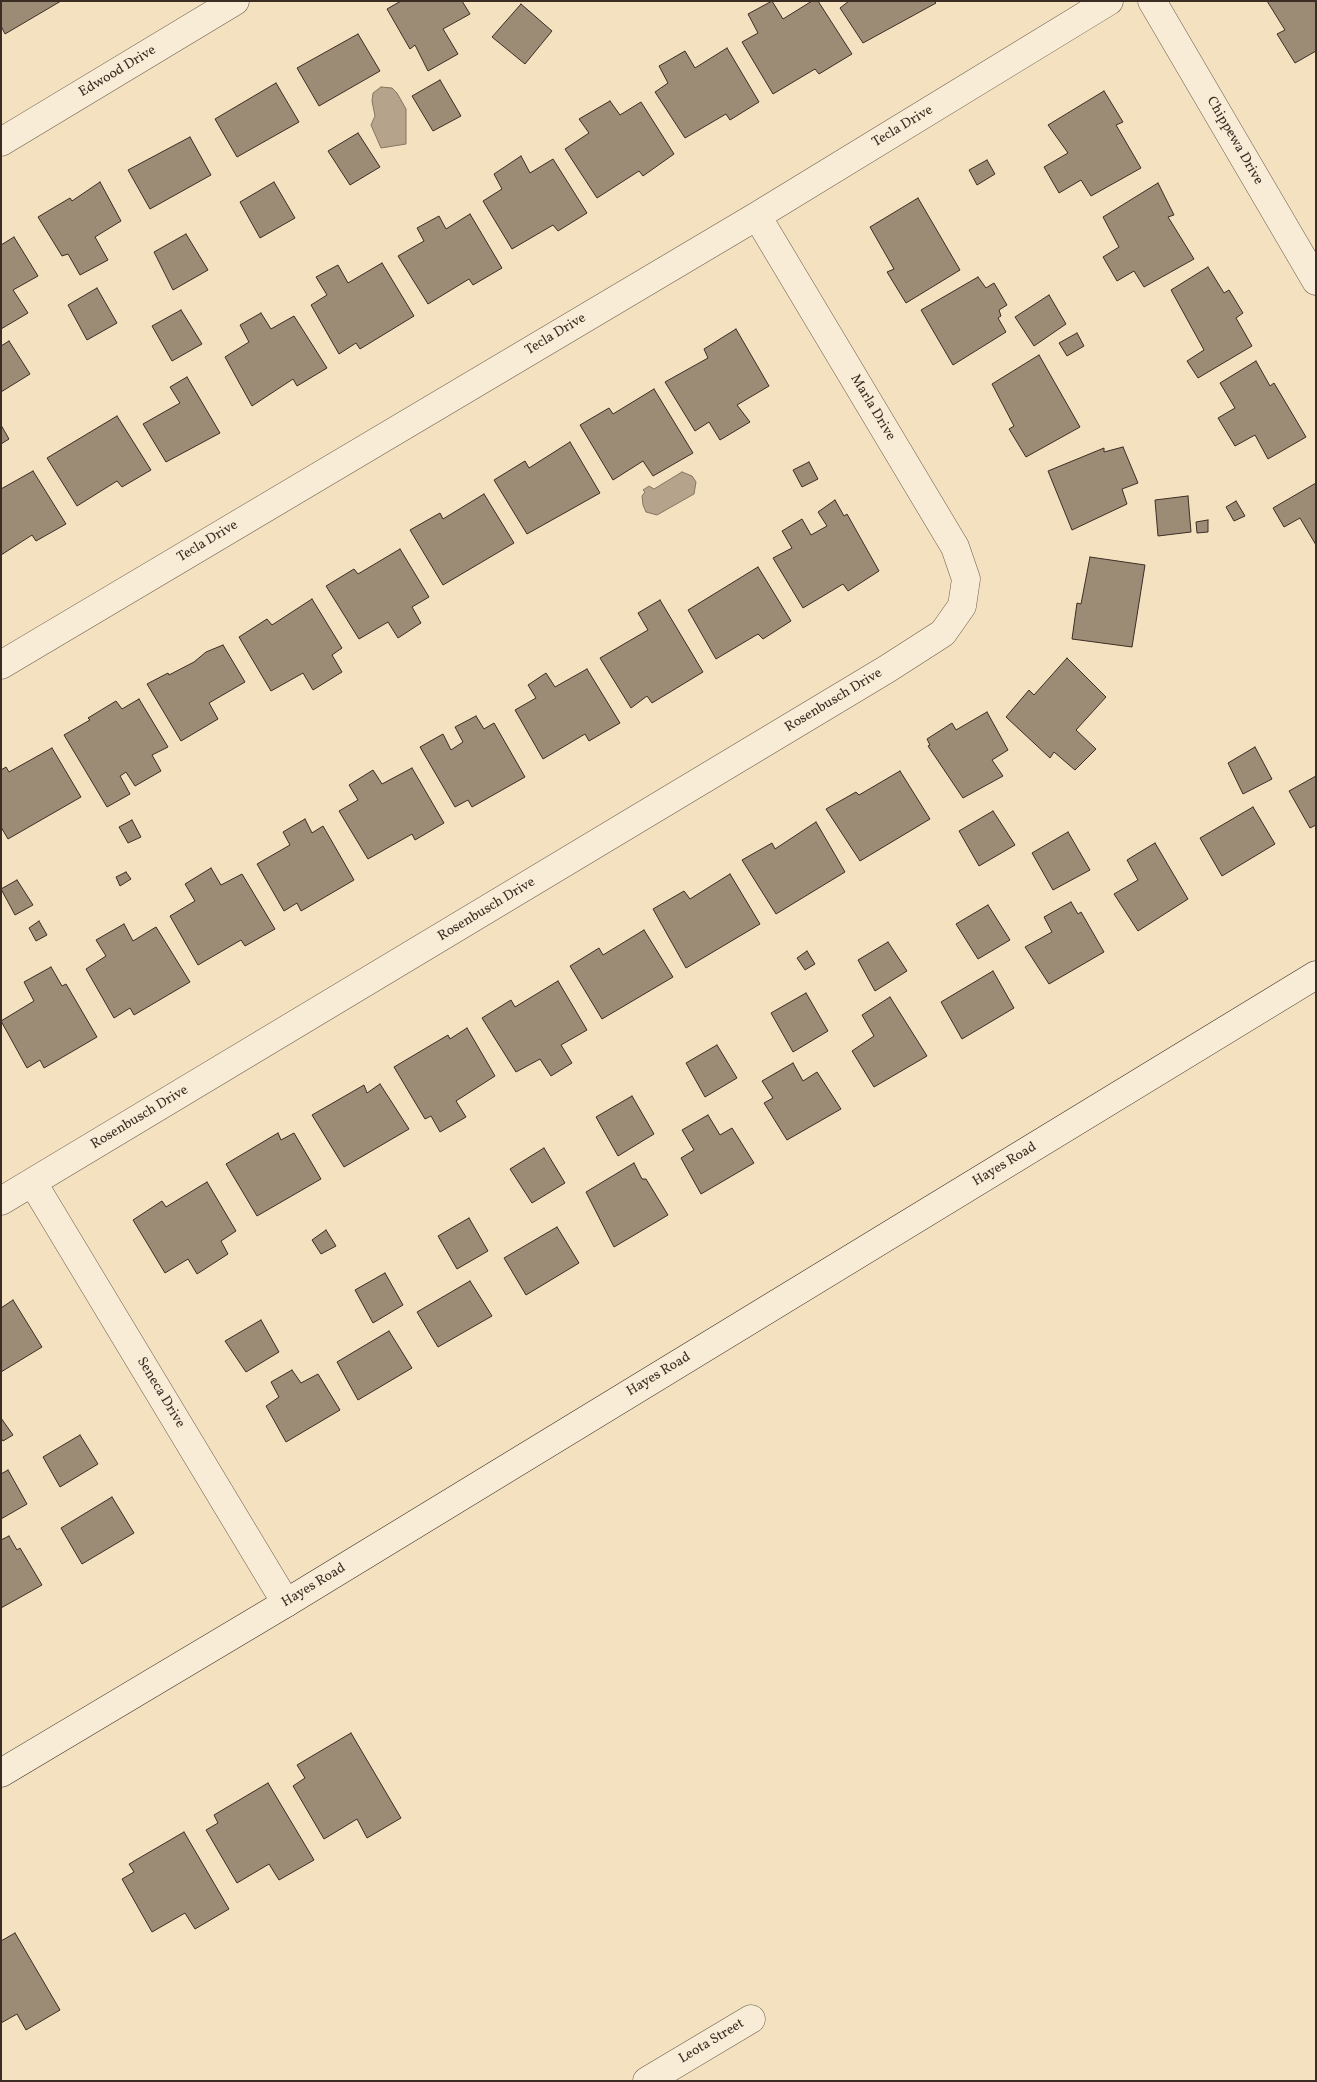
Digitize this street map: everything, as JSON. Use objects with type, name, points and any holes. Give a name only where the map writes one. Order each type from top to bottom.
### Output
[{"type":"street","name":"Edwood Drive","points":[[1,142],[235,1]]},
{"type":"street","name":"Tecla Drive","points":[[1,665],[757,216],[1109,1]]},
{"type":"street","name":"Chippewa Drive","points":[[1152,1],[1316,281]]},
{"type":"street","name":"Marla Drive","points":[[757,216],[956,548],[966,579],[962,606]]},
{"type":"street","name":"Rosenbusch Drive","points":[[1,1202],[928,644],[943,634],[962,606]]},
{"type":"street","name":"Hayes Road","points":[[1,1773],[286,1603],[1316,975]]},
{"type":"street","name":"Seneca Drive","points":[[33,1183],[286,1603]]},
{"type":"street","name":"Leota Street","points":[[647,2081],[751,2019]]},
{"type":"shaded area","points":[[381,87],[392,88],[406,109],[406,144],[381,148],[371,125],[375,116],[372,101],[373,93]]},
{"type":"shaded area","points":[[682,472],[692,476],[696,482],[694,494],[657,515],[646,512],[643,505],[642,496],[645,492],[643,490],[649,486],[654,489]]},
{"type":"building","points":[[1,1],[61,1],[5,34],[1,26]]},
{"type":"building","points":[[401,1],[462,1],[470,14],[443,29],[458,54],[428,71],[415,45],[410,49],[387,9]]},
{"type":"building","points":[[772,1],[783,19],[812,1],[818,1],[852,54],[819,74],[815,69],[773,94],[742,42],[758,33],[748,14]]},
{"type":"building","points":[[849,1],[934,1],[936,3],[863,43],[840,8]]},
{"type":"building","points":[[1267,1],[1316,1],[1316,51],[1295,63],[1277,34],[1285,30]]},
{"type":"building","points":[[521,4],[552,31],[525,64],[492,37]]},
{"type":"building","points":[[358,34],[380,71],[319,106],[297,68]]},
{"type":"building","points":[[727,48],[759,102],[730,120],[726,114],[685,138],[655,92],[668,83],[659,66],[685,51],[695,68]]},
{"type":"building","points":[[440,80],[461,116],[433,131],[412,96]]},
{"type":"building","points":[[276,83],[299,122],[237,157],[215,119]]},
{"type":"building","points":[[1104,91],[1123,122],[1116,125],[1141,168],[1091,196],[1081,180],[1059,193],[1044,167],[1068,153],[1048,125]]},
{"type":"building","points":[[610,101],[620,115],[641,102],[674,154],[643,176],[639,171],[597,198],[565,149],[589,133],[579,119]]},
{"type":"building","points":[[358,133],[380,167],[350,185],[328,151]]},
{"type":"building","points":[[190,137],[211,175],[150,209],[128,170]]},
{"type":"building","points":[[521,156],[530,173],[553,159],[587,213],[558,231],[553,225],[512,249],[483,201],[502,189],[494,174]]},
{"type":"building","points":[[987,160],[995,174],[977,185],[969,170]]},
{"type":"building","points":[[100,182],[121,221],[95,237],[108,260],[80,275],[68,254],[62,256],[38,217],[70,198],[72,201]]},
{"type":"building","points":[[274,182],[295,218],[260,238],[240,202]]},
{"type":"building","points":[[1158,183],[1174,215],[1168,217],[1194,259],[1144,287],[1134,271],[1117,281],[1103,257],[1119,247],[1103,217]]},
{"type":"building","points":[[918,198],[960,270],[906,303],[887,272],[894,269],[870,227]]},
{"type":"building","points":[[470,214],[502,268],[473,285],[469,279],[428,304],[398,256],[424,241],[417,228],[439,216],[446,229]]},
{"type":"building","points":[[186,234],[208,270],[173,290],[154,252]]},
{"type":"building","points":[[14,237],[38,276],[13,290],[28,313],[1,329],[1,245]]},
{"type":"building","points":[[382,263],[414,316],[360,349],[356,343],[339,354],[311,305],[327,295],[316,277],[338,265],[348,283]]},
{"type":"building","points":[[1208,267],[1224,293],[1229,290],[1243,313],[1236,318],[1252,346],[1198,378],[1187,361],[1204,350],[1171,290]]},
{"type":"building","points":[[978,277],[986,288],[994,283],[1007,305],[999,310],[1001,316],[998,318],[1006,332],[953,365],[921,310]]},
{"type":"building","points":[[97,288],[117,323],[87,340],[68,305]]},
{"type":"building","points":[[1049,295],[1066,324],[1034,346],[1015,317]]},
{"type":"building","points":[[181,310],[202,344],[172,361],[152,326]]},
{"type":"building","points":[[261,313],[271,329],[294,316],[327,368],[297,386],[293,379],[252,406],[225,357],[249,342],[240,325]]},
{"type":"building","points":[[736,329],[769,386],[737,405],[750,422],[720,440],[709,422],[695,431],[665,382],[708,358],[704,349]]},
{"type":"building","points":[[1077,333],[1084,346],[1067,356],[1059,343]]},
{"type":"building","points":[[9,341],[30,374],[1,392],[1,346]]},
{"type":"building","points":[[1039,355],[1080,427],[1026,457],[1009,429],[1014,426],[992,384]]},
{"type":"building","points":[[1256,361],[1270,386],[1274,383],[1306,437],[1268,459],[1255,435],[1235,446],[1218,418],[1235,408],[1220,383]]},
{"type":"building","points":[[187,377],[220,433],[166,462],[143,424],[180,403],[170,387]]},
{"type":"building","points":[[654,389],[693,453],[653,476],[643,461],[613,480],[580,425],[609,408],[613,414]]},
{"type":"building","points":[[117,416],[151,470],[122,487],[117,481],[77,506],[47,458]]},
{"type":"building","points":[[1,425],[9,439],[1,444]]},
{"type":"building","points":[[570,442],[600,493],[527,534],[494,480],[525,461],[529,468]]},
{"type":"building","points":[[1123,447],[1138,483],[1122,489],[1127,504],[1072,530],[1048,471],[1104,448],[1104,452]]},
{"type":"building","points":[[809,462],[818,479],[802,487],[793,470]]},
{"type":"building","points":[[33,471],[66,524],[36,541],[32,535],[1,555],[1,489]]},
{"type":"building","points":[[1316,483],[1316,545],[1300,518],[1284,527],[1273,508]]},
{"type":"building","points":[[484,494],[514,543],[443,585],[410,530],[440,513],[443,519]]},
{"type":"building","points":[[1188,496],[1191,532],[1158,536],[1155,500]]},
{"type":"building","points":[[835,500],[844,516],[847,514],[879,571],[848,591],[843,584],[803,608],[773,558],[792,548],[782,531],[802,519],[811,535],[827,526],[818,512]]},
{"type":"building","points":[[1236,501],[1245,516],[1234,521],[1226,507]]},
{"type":"building","points":[[1208,520],[1208,532],[1197,533],[1196,522]]},
{"type":"building","points":[[400,549],[429,597],[412,607],[421,623],[398,638],[388,622],[359,639],[326,586],[354,569],[358,574]]},
{"type":"building","points":[[1090,557],[1145,565],[1132,647],[1072,639],[1077,603],[1081,604]]},
{"type":"building","points":[[758,567],[791,621],[763,639],[758,634],[716,659],[688,610]]},
{"type":"building","points":[[312,599],[342,648],[332,655],[342,672],[313,690],[303,673],[271,691],[239,637],[267,619],[272,625]]},
{"type":"building","points":[[660,600],[703,672],[652,703],[647,696],[631,708],[600,658],[648,630],[638,613]]},
{"type":"building","points":[[223,645],[245,682],[209,703],[218,719],[181,741],[147,684],[168,673],[169,675],[194,662],[206,652]]},
{"type":"building","points":[[1067,658],[1106,697],[1076,730],[1096,749],[1075,770],[1054,752],[1050,758],[1006,717],[1029,690],[1034,695]]},
{"type":"building","points":[[587,669],[620,723],[589,741],[585,734],[543,759],[515,710],[536,698],[528,685],[546,673],[555,687]]},
{"type":"building","points":[[139,699],[168,747],[152,755],[161,771],[135,786],[126,772],[120,776],[130,794],[107,807],[64,735],[90,720],[88,718],[116,701],[122,709]]},
{"type":"building","points":[[987,712],[1008,750],[992,760],[1003,776],[963,798],[928,746],[930,745],[927,739],[952,723],[956,730]]},
{"type":"building","points":[[476,716],[484,729],[494,723],[525,777],[472,807],[468,800],[455,807],[420,747],[443,734],[451,750],[463,742],[455,727]]},
{"type":"building","points":[[1255,747],[1272,779],[1243,794],[1228,763]]},
{"type":"building","points":[[52,748],[81,797],[8,839],[1,827],[1,770],[6,767],[9,772]]},
{"type":"building","points":[[412,768],[444,823],[415,840],[412,834],[368,859],[339,811],[358,800],[349,785],[373,770],[382,784]]},
{"type":"building","points":[[900,771],[930,819],[860,861],[826,809],[856,792],[859,795]]},
{"type":"building","points":[[1316,776],[1316,825],[1310,828],[1289,791]]},
{"type":"building","points":[[1253,807],[1275,844],[1222,876],[1200,838]]},
{"type":"building","points":[[993,811],[1015,845],[979,866],[959,831]]},
{"type":"building","points":[[305,819],[312,833],[323,826],[354,880],[301,911],[297,903],[284,911],[257,864],[290,845],[283,832]]},
{"type":"building","points":[[132,820],[141,837],[128,843],[119,827]]},
{"type":"building","points":[[816,822],[845,872],[776,914],[742,860],[772,843],[775,849]]},
{"type":"building","points":[[1068,832],[1090,870],[1053,890],[1032,853]]},
{"type":"building","points":[[1155,843],[1188,899],[1138,931],[1114,894],[1138,880],[1127,860]]},
{"type":"building","points":[[211,868],[221,885],[242,874],[275,929],[245,946],[241,940],[198,965],[170,916],[195,901],[185,884]]},
{"type":"building","points":[[126,872],[131,879],[120,886],[116,877]]},
{"type":"building","points":[[730,874],[760,924],[686,968],[653,909],[684,891],[690,899]]},
{"type":"building","points":[[17,880],[33,905],[15,915],[1,889]]},
{"type":"building","points":[[1071,902],[1078,914],[1081,912],[1104,952],[1049,984],[1025,947],[1052,932],[1044,917]]},
{"type":"building","points":[[988,905],[1010,940],[978,959],[956,924]]},
{"type":"building","points":[[39,921],[47,935],[36,941],[29,928]]},
{"type":"building","points":[[124,924],[133,941],[156,927],[190,982],[134,1015],[130,1008],[114,1018],[86,969],[106,956],[96,940]]},
{"type":"building","points":[[644,930],[673,977],[602,1019],[570,966],[599,948],[603,955]]},
{"type":"building","points":[[888,942],[907,971],[875,991],[858,960]]},
{"type":"building","points":[[807,951],[815,964],[805,970],[797,958]]},
{"type":"building","points":[[51,967],[62,986],[66,984],[97,1037],[44,1068],[40,1060],[27,1068],[1,1021],[34,1001],[24,982]]},
{"type":"building","points":[[993,971],[1014,1008],[962,1039],[941,1002]]},
{"type":"building","points":[[558,981],[587,1030],[561,1045],[572,1063],[551,1076],[540,1059],[516,1072],[482,1018],[511,1000],[515,1007]]},
{"type":"building","points":[[806,993],[828,1031],[793,1052],[771,1013]]},
{"type":"building","points":[[890,997],[927,1056],[874,1087],[852,1051],[874,1036],[862,1015]]},
{"type":"building","points":[[467,1028],[495,1076],[456,1101],[466,1117],[440,1132],[431,1116],[425,1119],[394,1067],[448,1035],[450,1039]]},
{"type":"building","points":[[717,1045],[737,1078],[705,1097],[686,1063]]},
{"type":"building","points":[[793,1063],[803,1081],[817,1072],[841,1109],[787,1140],[764,1103],[773,1098],[762,1081]]},
{"type":"building","points":[[380,1084],[409,1129],[344,1167],[312,1115],[364,1085],[367,1093]]},
{"type":"building","points":[[632,1096],[654,1134],[618,1156],[596,1117]]},
{"type":"building","points":[[708,1115],[720,1135],[732,1128],[754,1163],[701,1194],[681,1158],[694,1150],[682,1130]]},
{"type":"building","points":[[278,1133],[281,1140],[294,1133],[321,1179],[257,1216],[226,1164]]},
{"type":"building","points":[[544,1148],[565,1183],[532,1203],[510,1169]]},
{"type":"building","points":[[634,1163],[642,1179],[646,1179],[668,1215],[614,1247],[586,1192]]},
{"type":"building","points":[[207,1182],[236,1231],[221,1241],[228,1254],[197,1274],[188,1259],[165,1273],[133,1220],[162,1201],[166,1207]]},
{"type":"building","points":[[469,1218],[488,1251],[457,1269],[438,1236]]},
{"type":"building","points":[[557,1227],[579,1263],[526,1295],[504,1258]]},
{"type":"building","points":[[326,1230],[336,1246],[321,1254],[312,1240]]},
{"type":"building","points":[[385,1273],[403,1305],[373,1323],[355,1290]]},
{"type":"building","points":[[470,1281],[492,1316],[438,1347],[417,1312]]},
{"type":"building","points":[[13,1300],[42,1347],[1,1372],[1,1308]]},
{"type":"building","points":[[261,1320],[279,1352],[246,1372],[225,1341]]},
{"type":"building","points":[[389,1331],[412,1368],[358,1400],[337,1362]]},
{"type":"building","points":[[292,1370],[301,1383],[318,1374],[340,1410],[286,1442],[266,1406],[279,1397],[271,1382]]},
{"type":"building","points":[[1,1418],[13,1435],[3,1441],[1,1438]]},
{"type":"building","points":[[80,1435],[98,1464],[60,1487],[43,1457]]},
{"type":"building","points":[[8,1470],[27,1504],[1,1519],[1,1474]]},
{"type":"building","points":[[112,1497],[134,1533],[82,1564],[61,1528]]},
{"type":"building","points":[[9,1536],[17,1550],[20,1548],[42,1585],[1,1608],[1,1540]]},
{"type":"building","points":[[351,1733],[401,1818],[367,1838],[357,1819],[324,1839],[293,1786],[305,1778],[297,1765]]},
{"type":"building","points":[[268,1783],[314,1860],[279,1880],[269,1864],[237,1883],[206,1830],[218,1823],[214,1815]]},
{"type":"building","points":[[184,1832],[229,1909],[195,1929],[185,1913],[152,1932],[122,1879],[134,1872],[129,1864]]},
{"type":"building","points":[[15,1933],[60,2010],[26,2030],[17,2014],[1,2023],[1,1941]]}]
